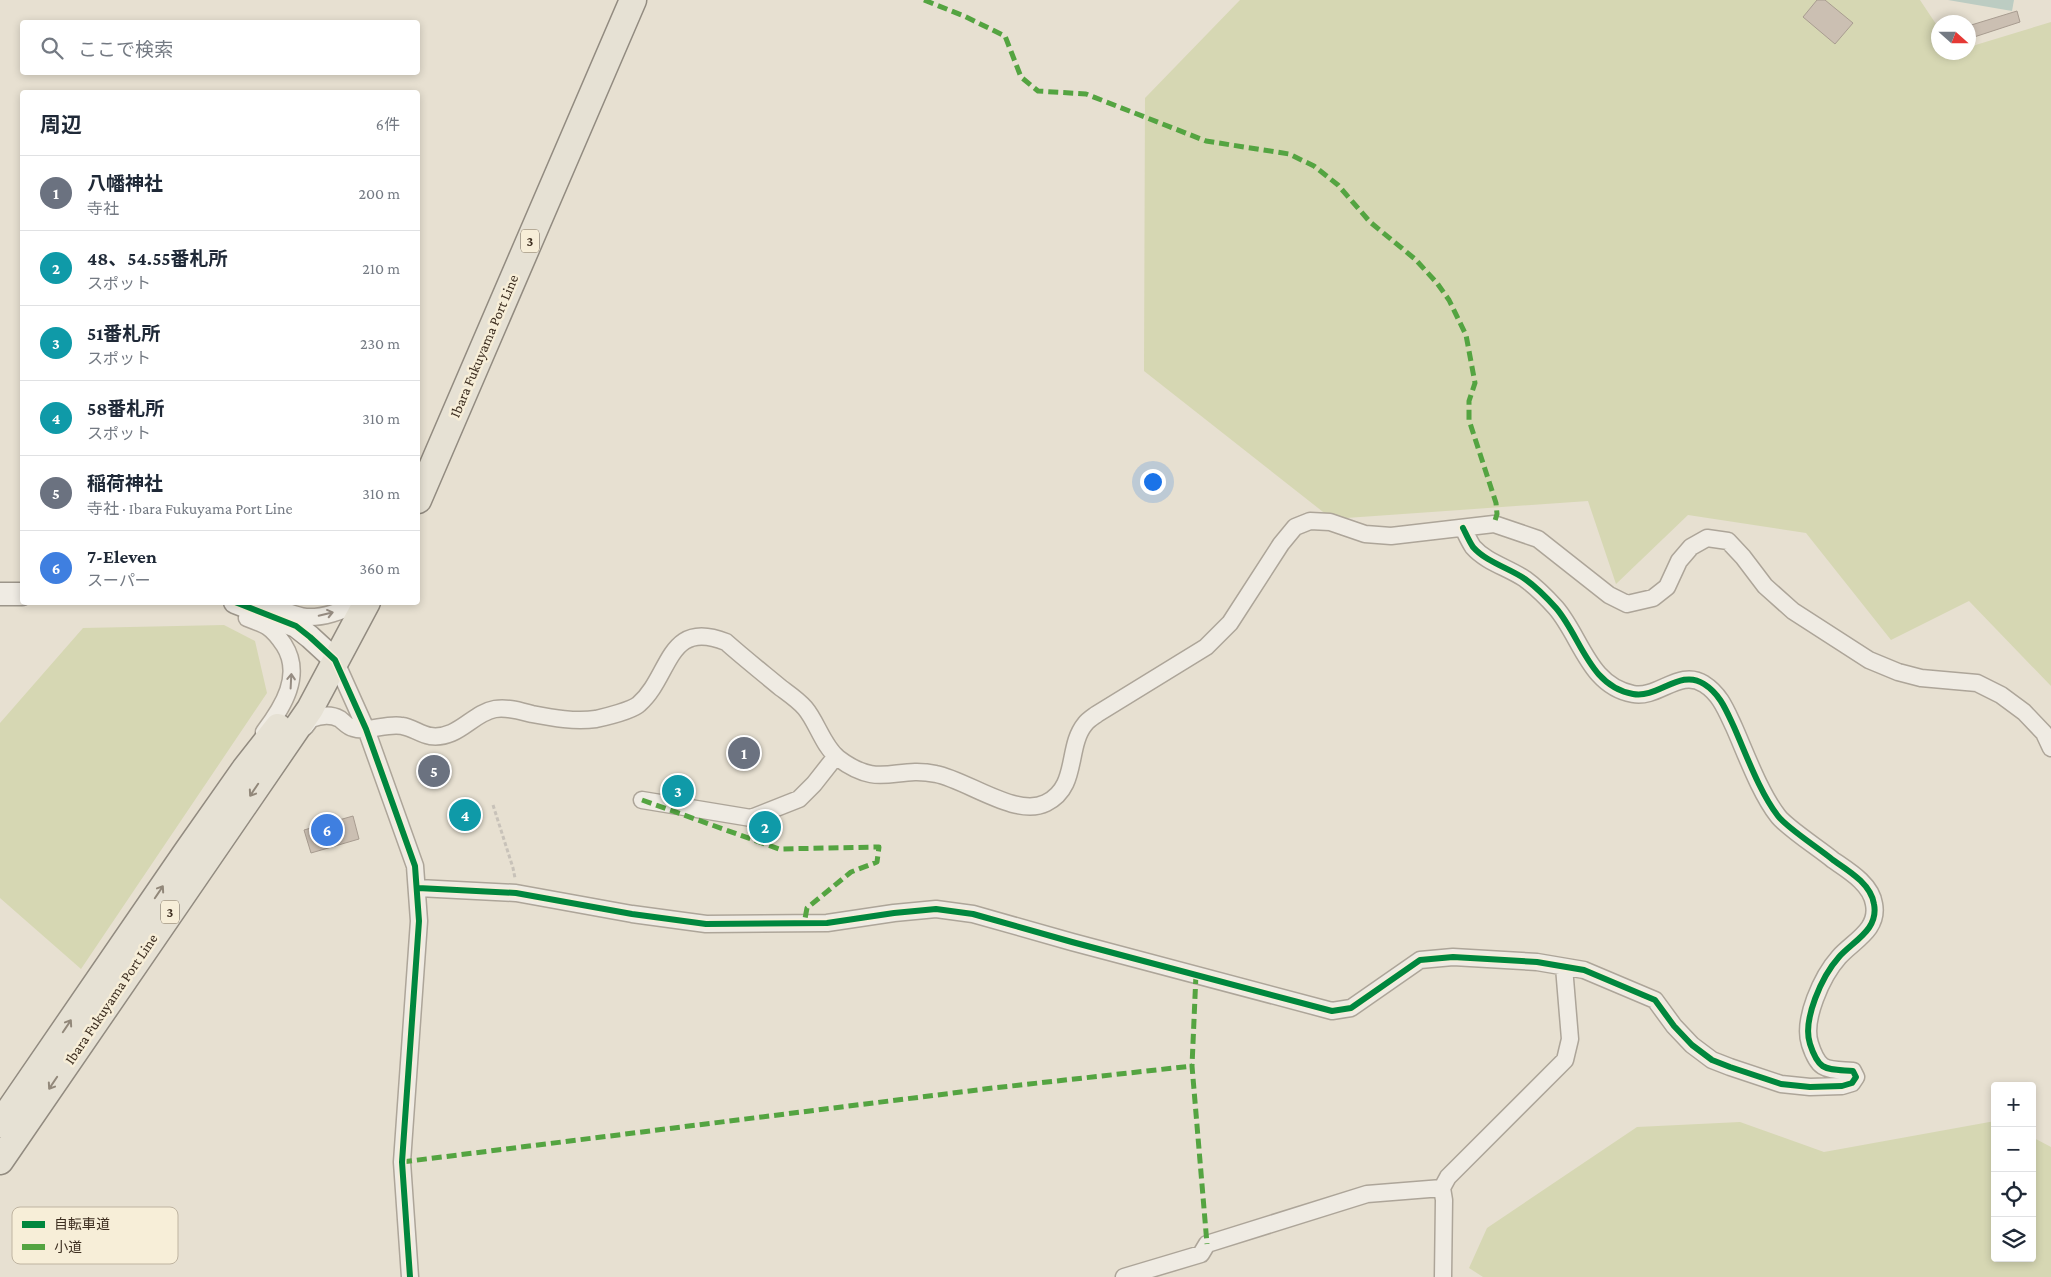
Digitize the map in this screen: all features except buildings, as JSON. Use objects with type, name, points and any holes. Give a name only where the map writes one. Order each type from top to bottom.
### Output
[{"type":"main road","name":"Ibara Fukuyama Port Line","points":[[420,495],[633,0]]},
{"type":"main road","name":"Ibara Fukuyama Port Line","points":[[0,1161],[310,708],[366,605]]},
{"type":"main road","name":"Ibara Fukuyama Port Line","points":[[0,1124],[245,769],[310,685],[335,660]]},
{"type":"street","points":[[276,759],[286,751],[311,718],[318,716],[328,715],[340,719],[352,728],[366,729],[384,725],[403,726],[431,736],[454,733],[490,710],[504,708],[570,720],[597,719],[638,706],[648,694],[679,644],[701,636],[714,637],[726,642],[805,708],[836,756],[860,772],[880,776],[920,772],[936,774],[1019,806],[1033,808],[1048,802],[1060,792],[1069,777],[1079,735],[1085,724],[1097,714],[1206,647],[1230,623],[1281,544],[1295,526],[1310,522],[1330,522],[1365,534],[1392,536],[1463,528],[1480,524],[1494,524],[1538,539],[1609,595],[1627,604],[1653,598],[1667,587],[1679,560],[1691,547],[1707,538],[1728,541],[1766,586],[1793,611],[1869,660],[1898,672],[1921,678],[1977,684],[2002,695],[2024,712],[2044,733],[2051,748]]},
{"type":"street","points":[[418,888],[516,893],[632,914],[706,924],[827,923],[936,908],[964,912],[1332,1011],[1351,1008],[1420,960],[1452,957],[1537,962],[1584,970],[1654,1000],[1692,1045],[1721,1063],[1781,1084],[1810,1087],[1842,1086],[1852,1083],[1856,1077],[1853,1071],[1829,1070],[1815,1061],[1807,1036],[1813,1002],[1827,975],[1839,957],[1865,934],[1873,919],[1875,905],[1869,889],[1779,818],[1719,696],[1702,682],[1687,678],[1650,693],[1635,695],[1608,684],[1595,672],[1556,608],[1526,580],[1481,554],[1472,546],[1463,528]]},
{"type":"street","points":[[0,594],[20,594]]},
{"type":"street","points":[[228,605],[235,613],[270,628],[288,651],[292,667],[290,689],[287,697],[280,712],[249,753],[245,769]]},
{"type":"street","points":[[243,605],[296,626],[335,660],[366,729],[415,866],[419,921],[402,1162],[410,1277]]},
{"type":"street","points":[[272,605],[306,617],[326,615],[352,605]]},
{"type":"street","points":[[642,800],[751,818],[799,799],[814,784],[836,756]]},
{"type":"street","points":[[1443,1277],[1444,1200],[1442,1188],[1448,1177],[1565,1060],[1570,1039],[1564,967]]},
{"type":"street","points":[[1124,1277],[1201,1254],[1207,1244],[1367,1194],[1442,1188]]},
{"type":"path","points":[[493,805],[513,868],[516,893]]},
{"type":"green space","points":[[1240,0],[1920,0],[1931,16],[1931,60],[1976,60],[1976,45],[2051,22],[2051,686],[1969,601],[1891,640],[1806,533],[1688,515],[1616,584],[1588,501],[1332,519],[1144,371],[1145,98]]},
{"type":"green space","points":[[224,625],[255,641],[267,693],[81,969],[0,898],[0,723],[83,628]]},
{"type":"green space","points":[[1740,1122],[1824,1152],[1991,1122],[1991,1262],[2036,1262],[2036,1139],[2051,1147],[2051,1277],[1483,1277],[1469,1268],[1487,1228],[1637,1127]]},
{"type":"shaded area","points":[[1948,0],[2014,0],[2012,11]]},
{"type":"marked path","points":[[924,0],[964,16],[1005,36],[1021,77],[1038,91],[1086,94],[1206,141],[1289,154],[1314,166],[1338,185],[1370,222],[1415,259],[1437,283],[1449,300],[1466,335],[1475,383],[1469,401],[1469,420],[1496,503],[1497,514],[1494,524]]},
{"type":"marked path","points":[[642,800],[779,849],[879,847],[877,862],[851,872],[807,908],[804,924]]},
{"type":"marked path","points":[[1196,974],[1192,1066],[1207,1244]]},
{"type":"marked path","points":[[402,1162],[993,1088],[1192,1066]]},
{"type":"cycle path","points":[[418,888],[516,893],[632,914],[706,924],[827,923],[936,909],[973,914],[1332,1011],[1351,1008],[1420,960],[1453,957],[1537,962],[1584,970],[1655,1000],[1674,1026],[1692,1045],[1712,1060],[1730,1067],[1781,1084],[1810,1087],[1842,1086],[1852,1083],[1856,1077],[1853,1071],[1830,1069],[1820,1064],[1813,1053],[1808,1034],[1811,1011],[1826,975],[1839,957],[1864,934],[1873,921],[1875,913],[1874,904],[1869,890],[1852,873],[1796,832],[1778,816],[1759,785],[1725,709],[1710,688],[1695,680],[1686,680],[1642,694],[1633,694],[1618,689],[1596,671],[1565,620],[1549,600],[1525,579],[1478,552],[1473,547],[1463,528]]},
{"type":"cycle path","points":[[243,605],[296,626],[335,660],[366,729],[415,866],[419,921],[402,1162],[410,1277]]},
{"type":"place","name":"八幡神社","points":[[744,753]]},
{"type":"place","name":"稲荷神社","points":[[434,771]]},
{"type":"place","name":"51番札所","points":[[678,791]]},
{"type":"place","name":"58番札所","points":[[465,815]]},
{"type":"place","name":"48、54.55番札所","points":[[765,827]]},
{"type":"place","name":"7-Eleven","points":[[327,830]]}]
